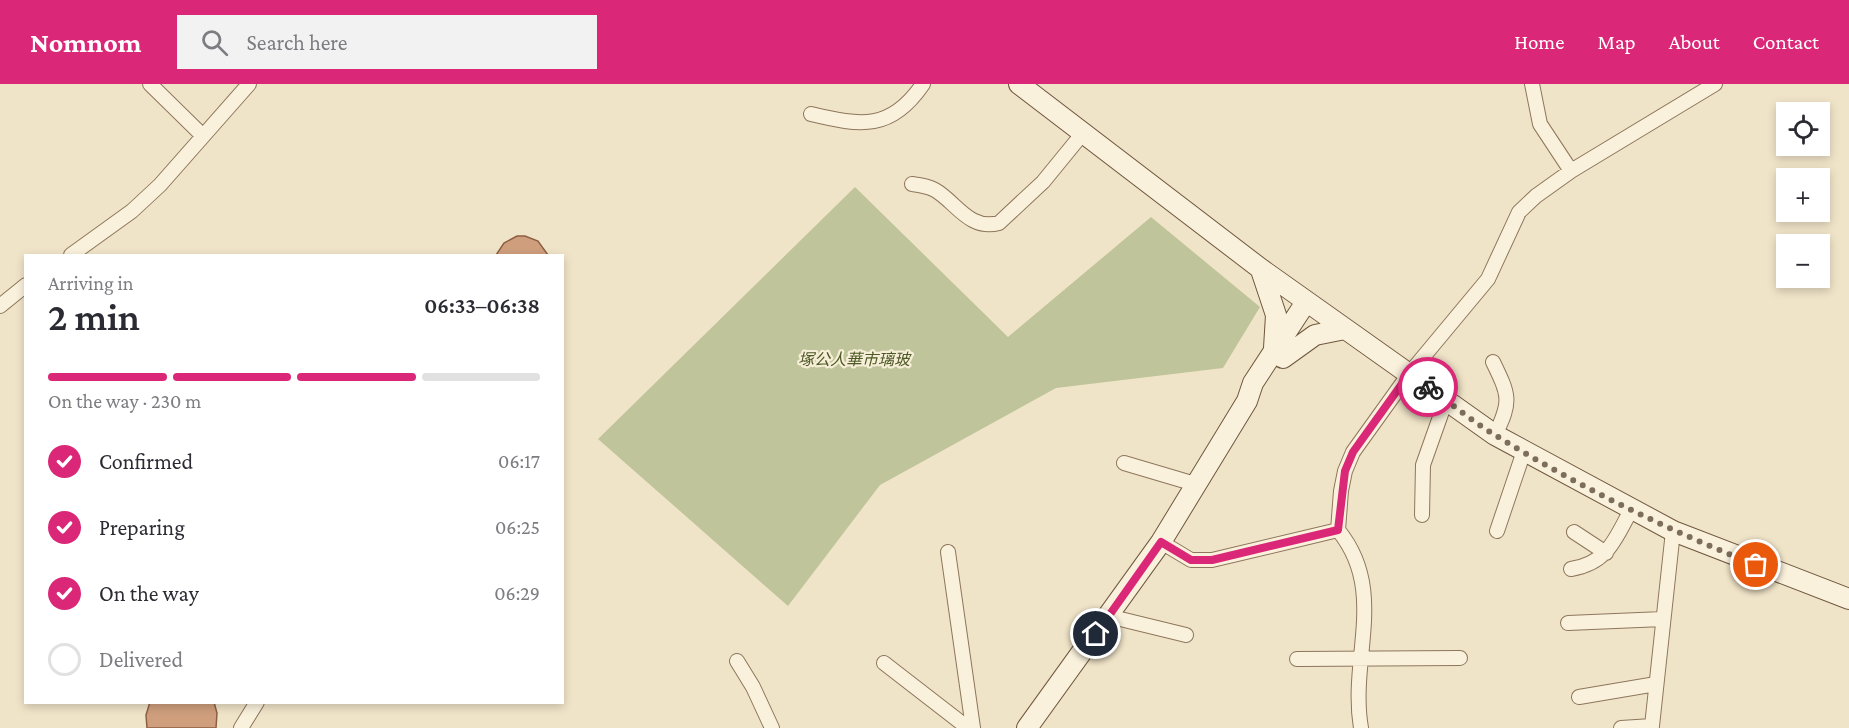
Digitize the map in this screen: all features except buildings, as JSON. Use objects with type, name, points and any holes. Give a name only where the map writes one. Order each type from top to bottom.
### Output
[{"type":"main road","points":[[1019,84],[1261,269],[1495,435],[1673,531],[1849,599]]},
{"type":"main road","points":[[1261,269],[1276,315],[1278,355]]},
{"type":"main road","points":[[1027,728],[1161,542],[1250,396],[1261,388],[1278,355],[1311,305]]},
{"type":"main road","points":[[1278,355],[1315,335],[1345,329]]},
{"type":"street","points":[[150,84],[203,136]]},
{"type":"street","points":[[72,254],[132,211],[160,185],[249,84]]},
{"type":"street","points":[[811,114],[862,123],[882,121],[913,97],[923,84]]},
{"type":"street","points":[[1532,84],[1540,124],[1571,171]]},
{"type":"street","points":[[1361,728],[1357,697],[1364,582],[1359,562],[1338,530],[1345,471],[1353,452],[1409,374],[1488,279],[1519,212],[1536,195],[1571,171],[1715,84]]},
{"type":"street","points":[[912,184],[936,191],[962,214],[978,222],[991,225],[999,223],[1043,182],[1083,133]]},
{"type":"street","points":[[0,306],[24,287]]},
{"type":"street","points":[[1492,362],[1508,396],[1507,412],[1495,435]]},
{"type":"street","points":[[1422,515],[1423,465],[1446,400]]},
{"type":"street","points":[[1497,531],[1524,452]]},
{"type":"street","points":[[1124,463],[1195,484]]},
{"type":"street","points":[[1571,569],[1595,563],[1606,553],[1631,510]]},
{"type":"street","points":[[1161,542],[1191,560],[1212,560],[1338,530]]},
{"type":"street","points":[[1621,728],[1652,727],[1673,531]]},
{"type":"street","points":[[1574,532],[1606,553]]},
{"type":"street","points":[[948,552],[973,728]]},
{"type":"street","points":[[1108,616],[1186,635]]},
{"type":"street","points":[[1568,623],[1663,619]]},
{"type":"street","points":[[1298,659],[1460,658]]},
{"type":"street","points":[[737,661],[753,687],[771,728]]},
{"type":"street","points":[[884,663],[968,728]]},
{"type":"street","points":[[1579,697],[1656,684]]},
{"type":"street","points":[[241,728],[256,704]]},
{"type":"green space","name":"塚公人華市璃玻","points":[[855,187],[1008,337],[1151,217],[1260,307],[1223,368],[1056,388],[880,485],[788,606],[598,439]]},
{"type":"way so far","points":[[1428,387],[1495,435],[1625,507],[1673,531],[1756,565]]},
{"type":"route","points":[[1096,634],[1161,542],[1191,560],[1212,560],[1241,555],[1338,530],[1341,491],[1345,471],[1353,452],[1409,374],[1428,387]]}]
